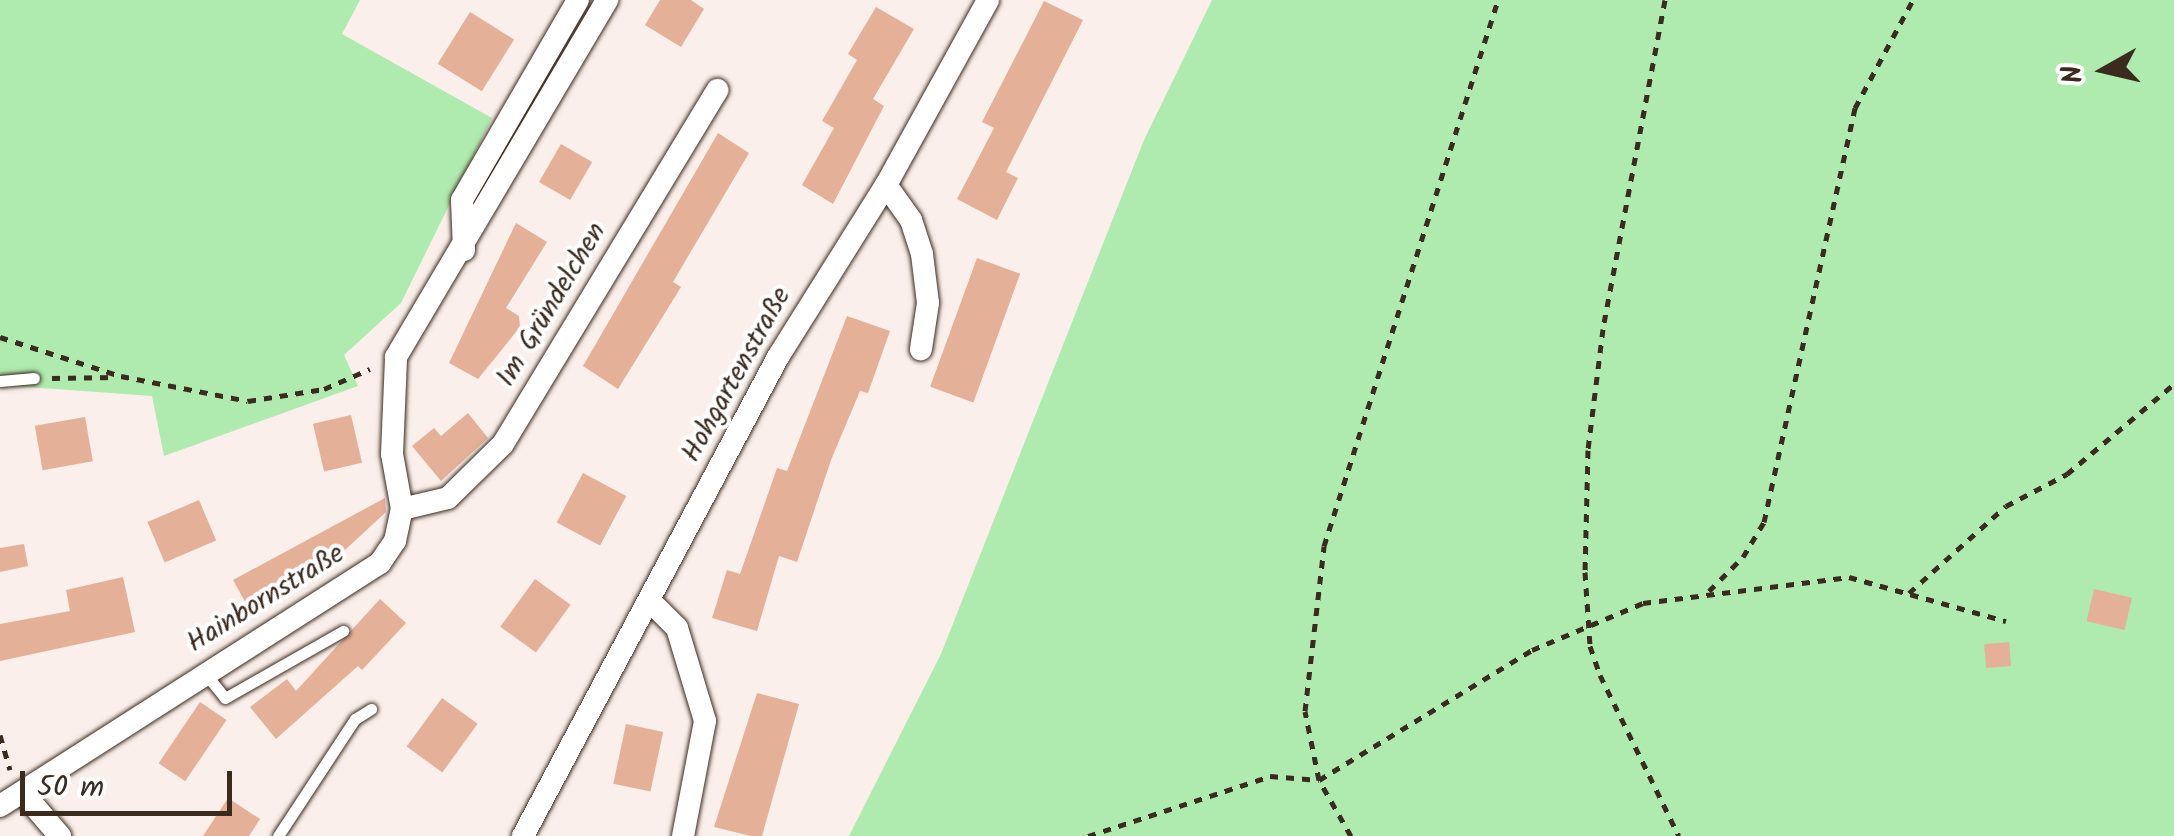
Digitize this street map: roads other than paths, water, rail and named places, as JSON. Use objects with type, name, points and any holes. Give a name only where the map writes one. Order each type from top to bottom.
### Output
[{"type":"street","points":[[464,250],[462,200],[578,0]]},
{"type":"street","points":[[402,509],[392,454],[396,357],[464,250],[607,0]]},
{"type":"street","name":"Hohgartenstraße","points":[[523,836],[778,357],[886,185],[988,0]]},
{"type":"street","name":"Im Gründelchen","points":[[402,509],[448,498],[503,444],[718,90]]},
{"type":"street","points":[[886,185],[911,220],[922,254],[928,303],[921,349]]},
{"type":"street","name":"Hainbornstraße","points":[[0,806],[380,563],[395,541],[402,509]]},
{"type":"street","points":[[650,601],[677,628],[705,721],[683,836]]},
{"type":"street","points":[[23,793],[60,836]]},
{"type":"lane","points":[[0,382],[34,378]]},
{"type":"lane","points":[[204,672],[225,698],[343,631]]},
{"type":"lane","points":[[278,836],[355,719],[371,709]]}]
